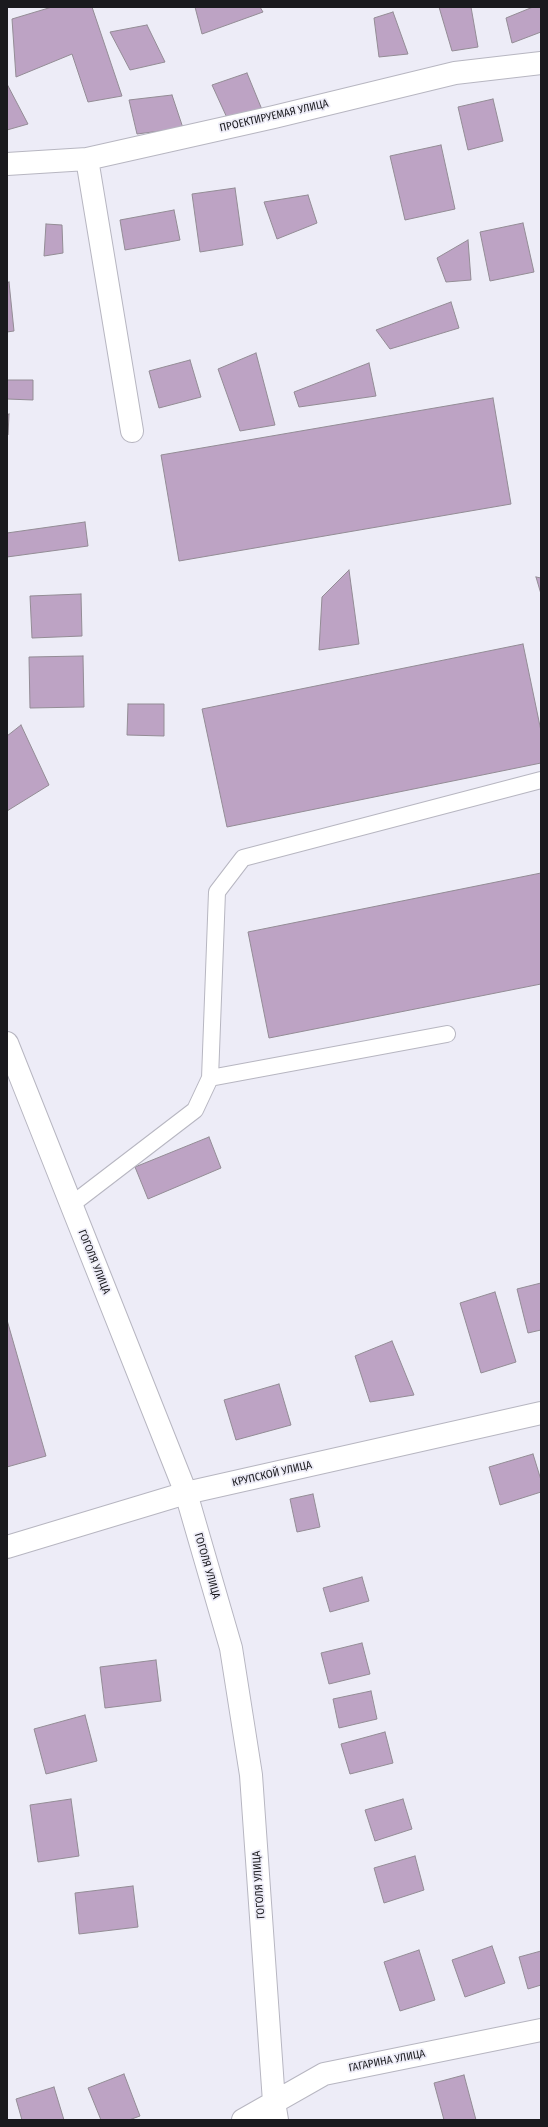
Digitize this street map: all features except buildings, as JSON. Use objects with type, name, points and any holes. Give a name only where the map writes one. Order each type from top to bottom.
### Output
[{"type":"street","name":"ПРОЕКТИРУЕМАЯ УЛИЦА","points":[[7,164],[87,159],[274,117],[455,73],[541,63]]},
{"type":"street","points":[[87,159],[132,431]]},
{"type":"street","name":"ГОГОЛЯ УЛИЦА","points":[[7,1043],[186,1493],[231,1648],[251,1775],[275,2111]]},
{"type":"street","name":"КРУПСКОЙ УЛИЦА","points":[[7,1548],[186,1493],[541,1413]]},
{"type":"street","name":"ГАГАРИНА УЛИЦА","points":[[243,2120],[275,2111],[324,2074],[541,2030]]},
{"type":"lane","points":[[71,1205],[195,1110],[210,1078],[217,892],[242,858],[541,780]]},
{"type":"lane","points":[[210,1078],[447,1034]]}]
